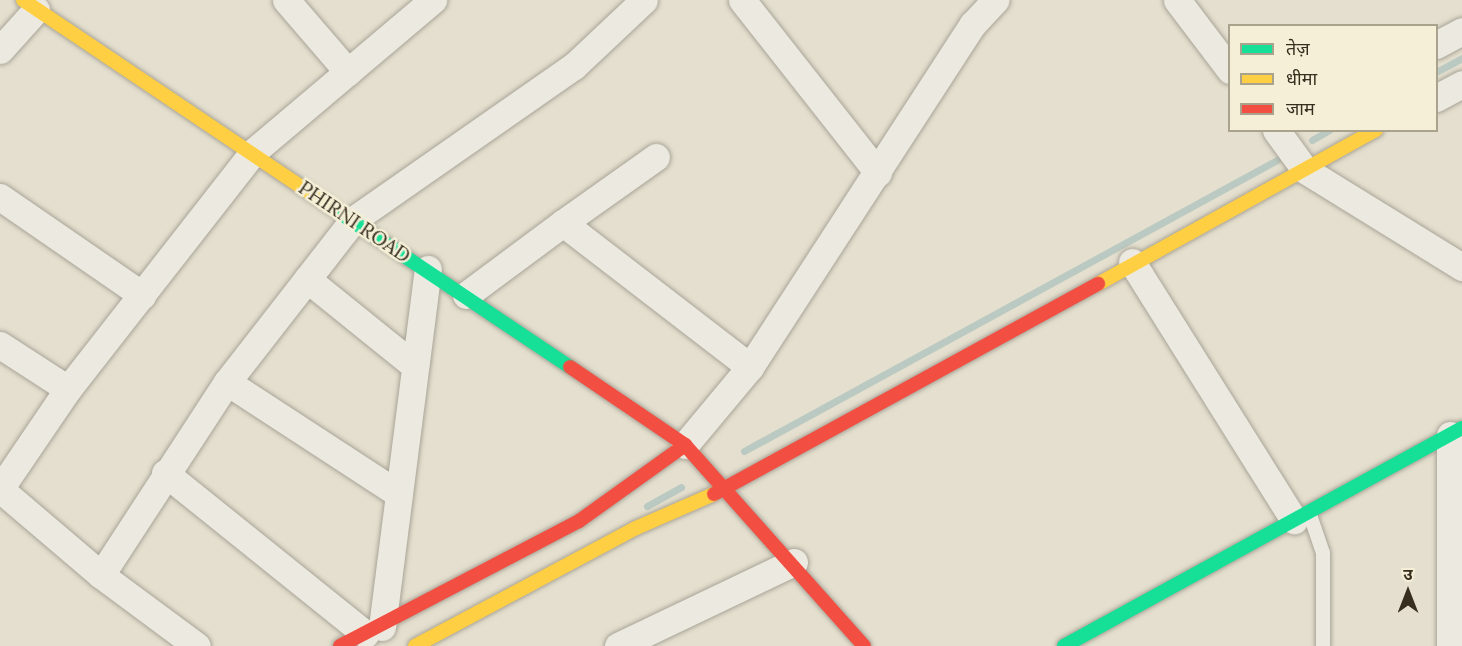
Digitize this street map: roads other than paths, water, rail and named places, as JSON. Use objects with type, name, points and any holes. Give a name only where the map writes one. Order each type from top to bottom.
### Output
[{"type":"street","points":[[286,0],[348,72]]},
{"type":"street","points":[[197,646],[101,575],[0,489],[68,389],[253,152],[433,0]]},
{"type":"street","points":[[101,575],[165,473],[227,382],[353,220],[574,66],[644,0]]},
{"type":"street","points":[[742,0],[878,173]]},
{"type":"street","points":[[340,646],[374,631],[579,520],[685,445],[750,367],[973,24],[995,0]]},
{"type":"street","points":[[1177,0],[1228,67]]},
{"type":"street","points":[[0,50],[30,5]]},
{"type":"street","name":"PHIRNI ROAD","points":[[30,5],[428,269],[685,445],[728,488],[794,562],[864,646]]},
{"type":"street","points":[[1438,44],[1462,31]]},
{"type":"street","points":[[1438,97],[1462,84]]},
{"type":"street","points":[[1277,132],[1305,170],[1462,267]]},
{"type":"street","points":[[415,646],[636,528],[728,488],[1131,262],[1372,132]]},
{"type":"street","points":[[465,296],[656,157]]},
{"type":"street","points":[[0,197],[142,295]]},
{"type":"street","points":[[563,223],[750,367]]},
{"type":"street","points":[[1131,262],[1301,516]]},
{"type":"street","points":[[374,631],[399,494],[428,269]]},
{"type":"street","points":[[307,279],[414,366]]},
{"type":"street","points":[[0,345],[68,389]]},
{"type":"street","points":[[227,382],[399,494]]},
{"type":"street","points":[[1064,646],[1456,431]]},
{"type":"street","points":[[1450,646],[1456,431]]},
{"type":"street","points":[[165,473],[374,631]]},
{"type":"street","points":[[618,646],[794,562]]},
{"type":"lane","points":[[1301,516],[1323,553],[1323,646]]},
{"type":"waterway","points":[[1438,71],[1462,58]]},
{"type":"waterway","points":[[1312,140],[1326,132]]},
{"type":"waterway","points":[[744,451],[1277,160]]},
{"type":"waterway","points":[[647,506],[681,487]]}]
